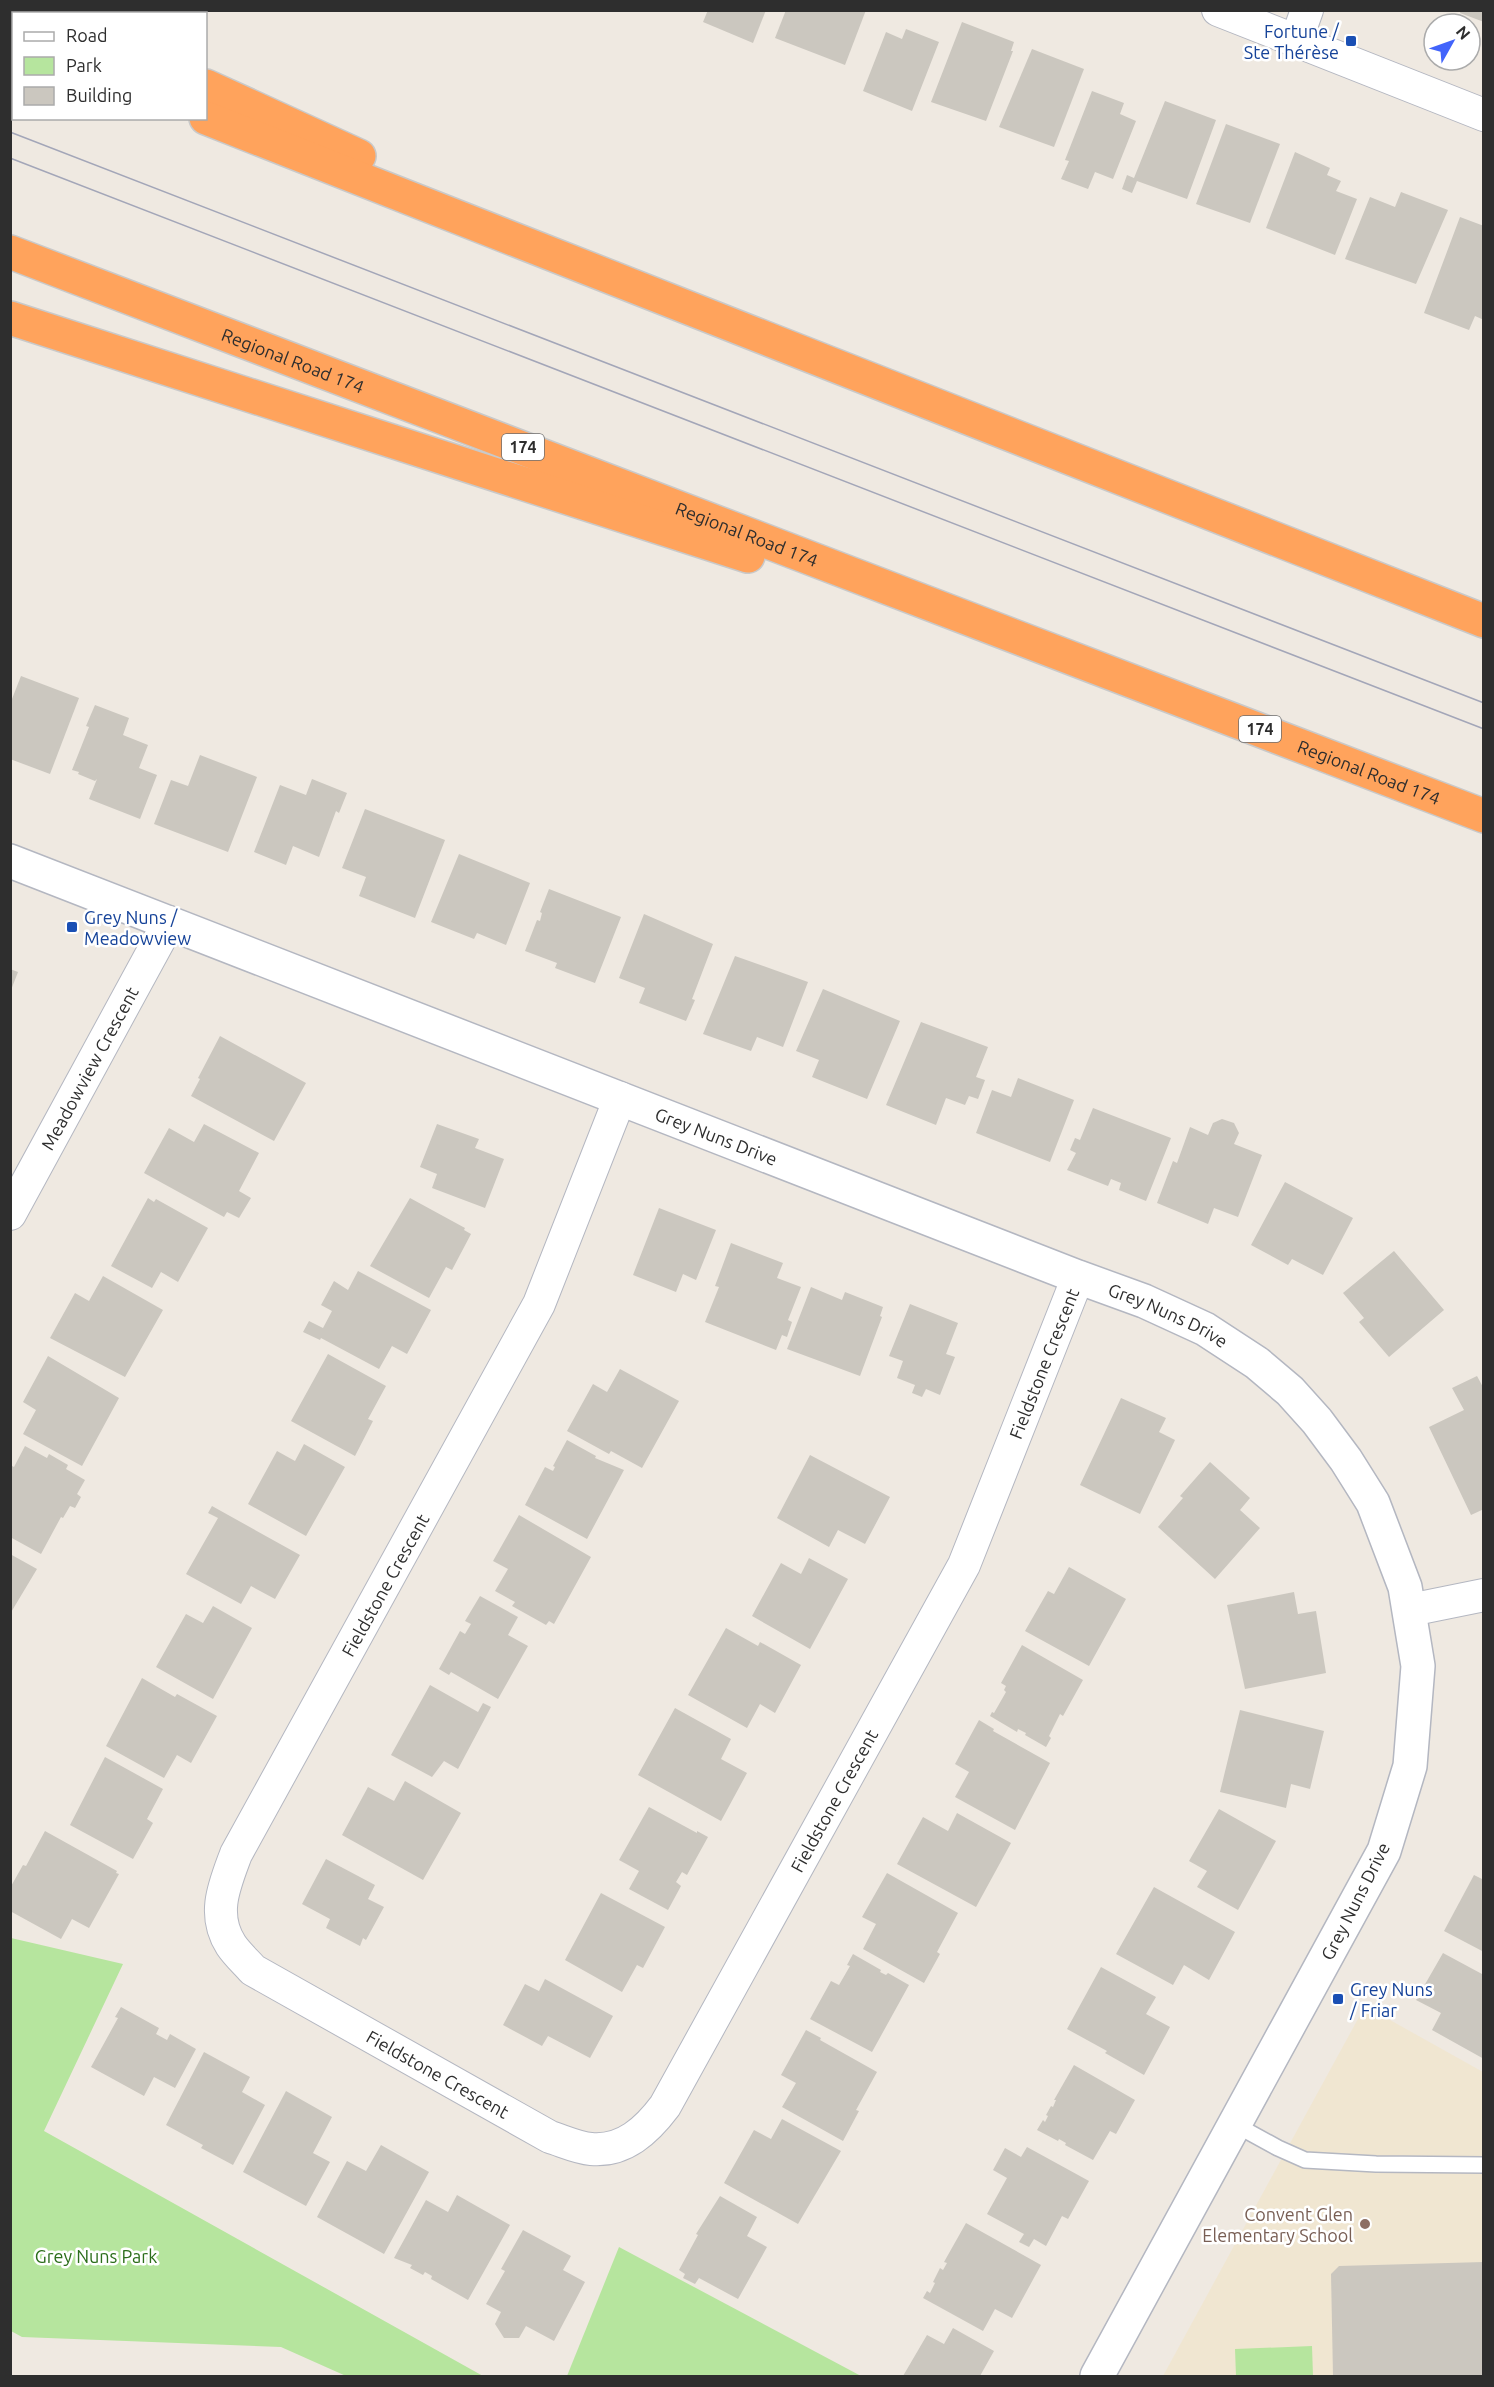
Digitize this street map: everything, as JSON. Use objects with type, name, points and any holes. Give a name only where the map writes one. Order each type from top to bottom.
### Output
[{"type":"highway","points":[[207,86],[497,217],[870,377],[1098,470]]},
{"type":"highway","points":[[207,118],[1484,621]]},
{"type":"highway","name":"Regional Road 174","points":[[10,252],[1484,816]]},
{"type":"highway","points":[[10,318],[854,590],[1036,643]]},
{"type":"street","points":[[1218,10],[1484,115]]},
{"type":"street","points":[[1296,41],[1307,10]]},
{"type":"street","name":"Grey Nuns Drive","points":[[10,861],[1144,1301],[1205,1329],[1257,1364],[1290,1391],[1317,1421],[1346,1460],[1373,1503],[1405,1587],[1410,1610],[1418,1666],[1410,1766],[1384,1851],[1097,2376]]},
{"type":"street","name":"Meadowview Crescent","points":[[10,1214],[170,922]]},
{"type":"street","name":"Fieldstone Crescent","points":[[621,1098],[539,1304],[236,1854],[221,1895],[221,1921],[230,1944],[253,1970],[550,2137],[591,2149],[623,2144],[649,2127],[665,2106],[964,1565],[1078,1277]]},
{"type":"street","points":[[1410,1610],[1484,1594]]},
{"type":"lane","points":[[1236,2125],[1305,2160],[1376,2164],[1484,2165]]},
{"type":"shaded area","name":"Convent Glen Elementary School","points":[[1365,2006],[1483,2072],[1483,2376],[1163,2376]]},
{"type":"green space","name":"Grey Nuns Park","points":[[11,1938],[123,1964],[44,2131],[483,2376],[346,2376],[281,2347],[22,2337],[11,2331]]},
{"type":"green space","points":[[619,2247],[861,2376],[567,2376]]},
{"type":"green space","points":[[1312,2346],[1313,2376],[1236,2376],[1235,2349]]},
{"type":"building","points":[[708,10],[766,10],[753,43],[703,22]]},
{"type":"building","points":[[786,10],[866,10],[845,65],[775,38]]},
{"type":"building","points":[[1461,10],[1484,10],[1484,22],[1482,21],[1482,12],[1460,12]]},
{"type":"building","points":[[962,22],[1014,42],[1011,51],[1013,51],[986,121],[931,102]]},
{"type":"building","points":[[906,29],[939,42],[912,111],[863,91],[886,32],[902,39]]},
{"type":"building","points":[[1032,49],[1084,69],[1054,147],[999,127]]},
{"type":"building","points":[[1092,91],[1124,103],[1120,114],[1136,121],[1113,179],[1095,172],[1088,189],[1061,179],[1069,161],[1065,160]]},
{"type":"building","points":[[1165,101],[1216,120],[1187,199],[1137,181],[1132,193],[1122,189],[1127,175],[1134,178]]},
{"type":"building","points":[[1226,124],[1280,144],[1250,223],[1196,204]]},
{"type":"building","points":[[1295,152],[1330,168],[1327,175],[1341,181],[1336,191],[1357,199],[1335,255],[1266,228]]},
{"type":"building","points":[[1401,192],[1448,210],[1416,284],[1345,259],[1370,197],[1395,207]]},
{"type":"building","points":[[1460,217],[1484,226],[1484,320],[1475,316],[1469,330],[1424,313]]},
{"type":"building","points":[[21,676],[79,698],[50,774],[10,759],[10,704]]},
{"type":"building","points":[[95,705],[129,718],[123,735],[148,745],[139,768],[157,775],[140,819],[89,799],[97,779],[95,781],[72,770]]},
{"type":"building","points":[[200,755],[257,777],[228,852],[154,824],[171,780],[188,786]]},
{"type":"building","points":[[312,779],[347,793],[339,813],[336,811],[319,857],[293,846],[286,865],[254,852],[280,785],[306,795]]},
{"type":"building","points":[[365,809],[445,840],[415,918],[359,896],[366,877],[342,868]]},
{"type":"building","points":[[459,854],[530,883],[506,945],[477,933],[474,939],[431,922]]},
{"type":"building","points":[[549,889],[621,917],[595,983],[555,968],[557,963],[525,951],[537,920],[540,921],[542,913],[540,912]]},
{"type":"building","points":[[644,914],[713,944],[686,1021],[639,1003],[645,988],[619,978]]},
{"type":"building","points":[[735,956],[808,982],[783,1047],[757,1037],[751,1051],[703,1034]]},
{"type":"building","points":[[10,969],[18,972],[11,990],[10,990]]},
{"type":"building","points":[[823,989],[900,1021],[867,1099],[812,1077],[819,1060],[796,1051]]},
{"type":"building","points":[[921,1022],[988,1047],[976,1077],[985,1080],[978,1099],[969,1096],[965,1105],[946,1098],[936,1125],[886,1105]]},
{"type":"building","points":[[220,1036],[306,1083],[274,1141],[191,1096]]},
{"type":"building","points":[[1018,1078],[1074,1100],[1050,1162],[976,1133],[992,1090],[1011,1097]]},
{"type":"building","points":[[1093,1108],[1171,1138],[1146,1201],[1119,1190],[1121,1183],[1111,1179],[1108,1186],[1067,1170],[1076,1153],[1070,1150],[1075,1138],[1080,1140]]},
{"type":"building","points":[[1222,1119],[1234,1123],[1239,1133],[1234,1144],[1262,1155],[1238,1217],[1214,1208],[1208,1224],[1157,1203],[1173,1161],[1177,1163],[1190,1127],[1208,1135],[1213,1123]]},
{"type":"building","points":[[204,1124],[259,1153],[239,1191],[251,1198],[239,1218],[227,1212],[224,1217],[144,1173],[169,1128],[194,1142]]},
{"type":"building","points":[[437,1124],[479,1139],[475,1148],[504,1159],[485,1208],[432,1188],[437,1174],[420,1167]]},
{"type":"building","points":[[1285,1182],[1353,1218],[1323,1275],[1292,1259],[1288,1265],[1251,1245]]},
{"type":"building","points":[[148,1198],[154,1202],[156,1199],[208,1228],[178,1282],[161,1272],[152,1288],[111,1266]]},
{"type":"building","points":[[410,1198],[465,1228],[464,1230],[471,1234],[452,1270],[446,1267],[429,1298],[370,1266]]},
{"type":"building","points":[[659,1208],[716,1230],[696,1280],[683,1274],[676,1292],[633,1275]]},
{"type":"building","points":[[731,1243],[783,1263],[777,1278],[801,1287],[788,1320],[792,1322],[787,1337],[782,1335],[776,1350],[705,1322],[719,1287],[715,1286]]},
{"type":"building","points":[[1394,1251],[1444,1310],[1389,1357],[1359,1322],[1364,1318],[1343,1293]]},
{"type":"building","points":[[358,1271],[431,1310],[407,1354],[392,1346],[379,1369],[321,1338],[320,1340],[303,1332],[309,1321],[323,1328],[332,1311],[321,1305],[334,1281],[348,1290]]},
{"type":"building","points":[[103,1276],[163,1310],[125,1377],[50,1338],[75,1293],[89,1301]]},
{"type":"building","points":[[811,1287],[842,1300],[845,1292],[883,1307],[880,1316],[882,1317],[860,1376],[787,1349]]},
{"type":"building","points":[[910,1304],[958,1323],[946,1354],[955,1357],[940,1395],[926,1389],[922,1397],[912,1393],[915,1385],[897,1378],[903,1361],[889,1356]]},
{"type":"building","points":[[328,1354],[386,1386],[368,1419],[373,1421],[355,1456],[291,1421]]},
{"type":"building","points":[[48,1356],[119,1398],[82,1466],[23,1434],[36,1410],[23,1402]]},
{"type":"building","points":[[620,1369],[679,1401],[642,1468],[611,1451],[609,1454],[567,1431],[593,1384],[607,1392]]},
{"type":"building","points":[[1477,1376],[1484,1389],[1484,1509],[1471,1515],[1429,1427],[1464,1410],[1452,1388]]},
{"type":"building","points":[[1121,1398],[1166,1418],[1159,1432],[1175,1440],[1140,1514],[1080,1485]]},
{"type":"building","points":[[567,1440],[596,1456],[595,1458],[624,1470],[587,1539],[525,1505],[545,1467],[553,1471],[555,1467],[553,1466]]},
{"type":"building","points":[[304,1444],[345,1467],[306,1536],[248,1504],[277,1451],[295,1461]]},
{"type":"building","points":[[25,1446],[47,1458],[49,1454],[68,1465],[66,1469],[85,1480],[77,1494],[81,1497],[75,1508],[70,1506],[63,1518],[61,1517],[41,1554],[10,1537],[10,1465],[14,1467]]},
{"type":"building","points":[[810,1455],[890,1497],[865,1544],[838,1530],[829,1547],[777,1518]]},
{"type":"building","points":[[1210,1462],[1250,1498],[1240,1510],[1260,1528],[1215,1579],[1158,1527],[1183,1498],[1180,1496]]},
{"type":"building","points":[[212,1506],[300,1555],[275,1599],[251,1586],[241,1604],[186,1574],[218,1518],[208,1513]]},
{"type":"building","points":[[519,1515],[591,1557],[554,1624],[549,1621],[546,1625],[512,1606],[515,1602],[495,1591],[508,1569],[493,1561]]},
{"type":"building","points":[[10,1554],[37,1569],[10,1614]]},
{"type":"building","points":[[809,1558],[848,1579],[810,1649],[752,1616],[781,1563],[801,1574]]},
{"type":"building","points":[[1069,1567],[1126,1599],[1089,1666],[1025,1631],[1048,1591],[1054,1594]]},
{"type":"building","points":[[1294,1592],[1298,1614],[1316,1611],[1326,1673],[1245,1689],[1227,1605]]},
{"type":"building","points":[[480,1596],[518,1617],[508,1635],[528,1646],[498,1699],[451,1672],[449,1675],[439,1669],[460,1631],[465,1634],[471,1624],[465,1621]]},
{"type":"building","points":[[213,1606],[252,1628],[213,1699],[156,1667],[186,1614],[203,1623]]},
{"type":"building","points":[[726,1628],[758,1646],[760,1642],[801,1665],[775,1713],[760,1704],[747,1728],[688,1695]]},
{"type":"building","points":[[1022,1645],[1083,1680],[1063,1716],[1060,1714],[1046,1747],[1025,1735],[1026,1733],[1018,1729],[1017,1732],[990,1716],[1006,1692],[1004,1690],[1006,1686],[1001,1683]]},
{"type":"building","points":[[142,1678],[175,1697],[177,1694],[217,1716],[191,1763],[177,1755],[164,1778],[106,1746]]},
{"type":"building","points":[[430,1685],[478,1712],[483,1703],[491,1707],[458,1769],[444,1761],[432,1777],[391,1755]]},
{"type":"building","points":[[675,1708],[731,1739],[721,1759],[747,1773],[721,1821],[638,1775]]},
{"type":"building","points":[[1240,1710],[1324,1731],[1310,1789],[1291,1784],[1286,1808],[1220,1792]]},
{"type":"building","points":[[979,1720],[994,1729],[993,1731],[1050,1763],[1015,1830],[955,1797],[969,1772],[955,1764]]},
{"type":"building","points":[[105,1757],[163,1789],[147,1819],[153,1823],[133,1859],[70,1825]]},
{"type":"building","points":[[405,1781],[461,1813],[423,1880],[342,1835],[368,1787],[394,1801]]},
{"type":"building","points":[[649,1807],[708,1837],[687,1875],[682,1872],[676,1882],[681,1886],[668,1910],[629,1889],[639,1871],[619,1860]]},
{"type":"building","points":[[1219,1809],[1276,1841],[1238,1910],[1197,1887],[1207,1871],[1189,1861]]},
{"type":"building","points":[[957,1813],[1011,1843],[976,1907],[897,1864],[923,1817],[948,1831]]},
{"type":"building","points":[[45,1831],[119,1874],[89,1928],[72,1919],[61,1939],[10,1911],[10,1888],[23,1865],[26,1866]]},
{"type":"building","points":[[326,1859],[375,1885],[368,1899],[384,1907],[366,1940],[363,1938],[360,1946],[326,1928],[330,1919],[302,1904]]},
{"type":"building","points":[[887,1873],[958,1913],[937,1952],[940,1954],[924,1983],[863,1949],[876,1924],[862,1917]]},
{"type":"building","points":[[1474,1875],[1484,1880],[1484,1952],[1444,1931]]},
{"type":"building","points":[[1154,1887],[1235,1932],[1209,1980],[1184,1965],[1173,1985],[1116,1954]]},
{"type":"building","points":[[601,1893],[665,1927],[643,1968],[637,1965],[622,1992],[565,1960]]},
{"type":"building","points":[[1443,1953],[1482,1974],[1484,1978],[1484,2059],[1432,2030],[1441,2013],[1416,2000]]},
{"type":"building","points":[[853,1954],[881,1970],[880,1972],[886,1975],[888,1973],[909,1985],[872,2052],[810,2019],[831,1981],[839,1985],[850,1966],[847,1965]]},
{"type":"building","points":[[1101,1967],[1156,1997],[1146,2014],[1170,2027],[1144,2075],[1067,2029]]},
{"type":"building","points":[[545,1979],[613,2016],[590,2058],[548,2036],[542,2046],[503,2025],[525,1984],[539,1991]]},
{"type":"building","points":[[121,2007],[159,2028],[156,2034],[167,2040],[170,2034],[196,2049],[175,2088],[154,2077],[144,2096],[91,2067],[118,2018],[115,2017]]},
{"type":"building","points":[[806,2030],[877,2072],[856,2110],[859,2111],[843,2141],[782,2107],[796,2083],[781,2075]]},
{"type":"building","points":[[204,2052],[250,2077],[242,2092],[265,2105],[233,2165],[201,2148],[203,2145],[166,2125]]},
{"type":"building","points":[[1074,2065],[1135,2100],[1116,2134],[1110,2131],[1093,2160],[1065,2145],[1066,2143],[1059,2139],[1058,2141],[1037,2130],[1043,2120],[1045,2122],[1048,2116],[1046,2115],[1051,2106],[1053,2107],[1056,2100],[1054,2100]]},
{"type":"building","points":[[286,2091],[332,2117],[313,2153],[330,2162],[306,2206],[243,2172]]},
{"type":"building","points":[[782,2119],[841,2151],[798,2224],[724,2183],[754,2130],[771,2139]]},
{"type":"building","points":[[381,2145],[429,2172],[384,2254],[317,2217],[347,2161],[366,2171]]},
{"type":"building","points":[[1027,2147],[1089,2181],[1068,2219],[1062,2216],[1046,2246],[1034,2239],[1029,2247],[1019,2242],[1024,2234],[987,2214],[1007,2178],[993,2170],[1005,2148],[1021,2157]]},
{"type":"building","points":[[457,2195],[510,2225],[468,2300],[431,2279],[432,2276],[425,2272],[423,2275],[410,2268],[412,2265],[394,2258],[426,2200],[448,2212]]},
{"type":"building","points":[[720,2196],[757,2217],[747,2236],[767,2247],[738,2299],[699,2278],[695,2284],[683,2278],[685,2274],[679,2270],[698,2235],[696,2234]]},
{"type":"building","points":[[966,2223],[1041,2265],[1012,2318],[995,2309],[983,2331],[923,2298],[927,2291],[930,2293],[940,2268],[943,2270],[947,2263],[944,2262]]},
{"type":"building","points":[[523,2230],[571,2256],[563,2270],[585,2282],[554,2341],[526,2326],[519,2338],[504,2338],[495,2324],[501,2312],[486,2304],[505,2271],[501,2269]]},
{"type":"building","points":[[1484,2262],[1484,2376],[1333,2376],[1331,2274],[1339,2266]]},
{"type":"building","points":[[953,2328],[994,2351],[980,2376],[903,2376],[927,2335],[944,2344]]},
{"type":"tram line","points":[[10,132],[1484,703]]},
{"type":"tram line","points":[[10,158],[1484,729]]},
{"type":"place","name":"Fortune / Ste Thérèse","points":[[1351,41]]},
{"type":"place","name":"Grey Nuns / Meadowview","points":[[72,927]]},
{"type":"place","name":"Grey Nuns / Friar","points":[[1338,1999]]},
{"type":"place","name":"Convent Glen Elementary School","points":[[1365,2224]]}]
